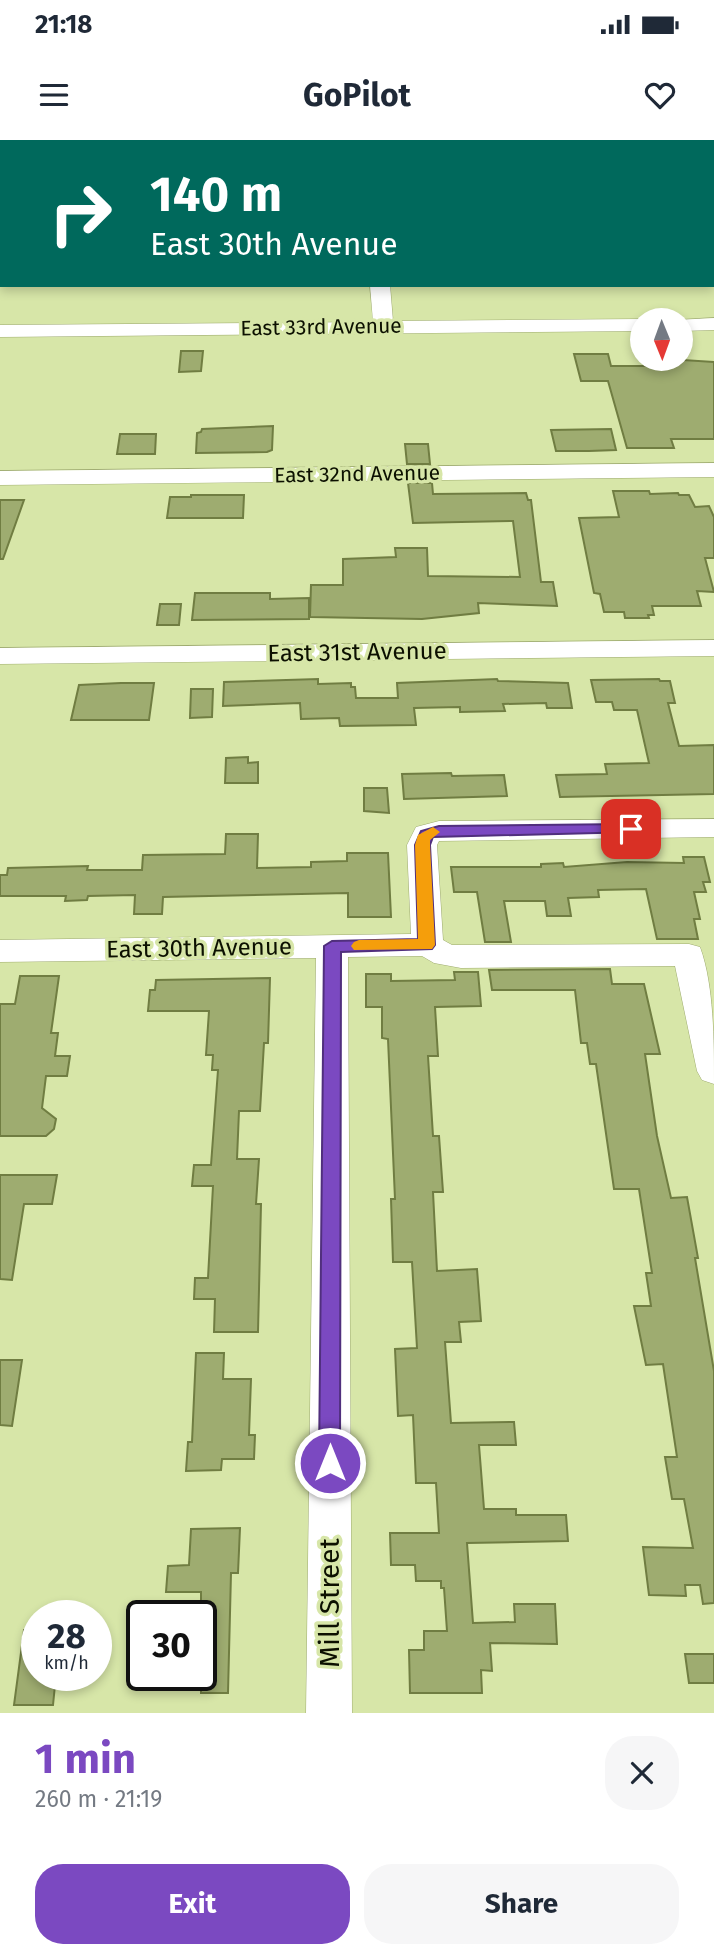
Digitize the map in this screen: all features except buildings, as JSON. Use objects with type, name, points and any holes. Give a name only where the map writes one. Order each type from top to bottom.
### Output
[{"type":"street","points":[[380,287],[383,327]]},
{"type":"street","points":[[693,325],[714,324]]},
{"type":"street","name":"East 33rd Avenue","points":[[0,331],[630,325]]},
{"type":"street","name":"East 32nd Avenue","points":[[0,478],[714,470]]},
{"type":"street","name":"East 31st Avenue","points":[[0,656],[714,648]]},
{"type":"street","points":[[427,945],[422,845],[427,834],[439,831],[714,828]]},
{"type":"street","name":"East 30th Avenue","points":[[0,951],[427,945],[445,955],[461,957],[688,955],[714,1071]]},
{"type":"street","name":"Mill Street","points":[[329,1713],[332,946]]},
{"type":"slow traffic","points":[[359,946],[427,945],[422,845],[423,838],[433,832]]},
{"type":"route","points":[[330,1463],[332,946],[427,945],[422,845],[423,838],[432,832],[631,829]]}]
